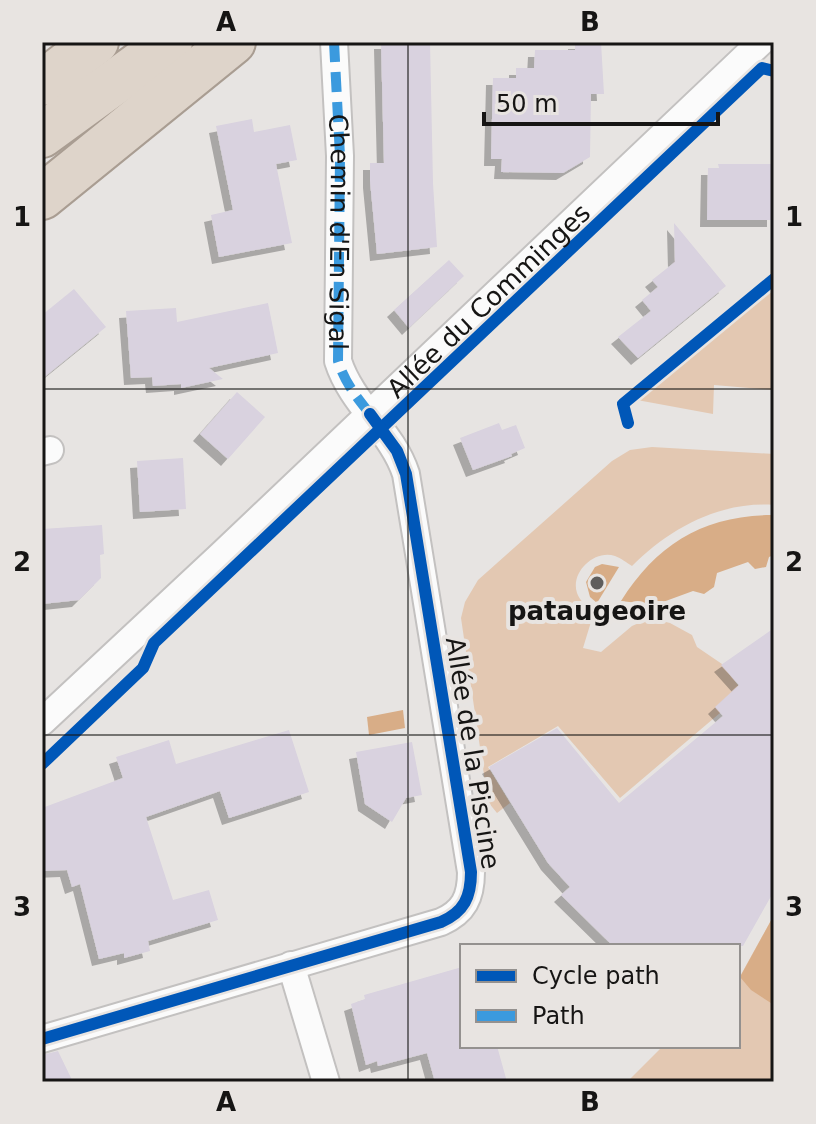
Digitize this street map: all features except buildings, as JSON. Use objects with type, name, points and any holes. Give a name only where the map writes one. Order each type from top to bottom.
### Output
[{"type":"highway","points":[[42,83],[96,42]]},
{"type":"highway","points":[[42,135],[170,42]]},
{"type":"highway","points":[[42,197],[233,42]]},
{"type":"street","name":"Chemin d'En Sigal","points":[[334,42],[340,156],[338,361],[353,394],[376,422]]},
{"type":"street","name":"Allée du Comminges","points":[[42,722],[376,422],[761,42]]},
{"type":"street","name":"Allée de la Piscine","points":[[42,1039],[441,922],[458,912],[470,896],[471,872],[406,474],[397,451],[376,422]]},
{"type":"street","points":[[291,965],[326,1082]]},
{"type":"shaded area","points":[[774,288],[774,390],[714,385],[713,414],[637,400]]},
{"type":"shaded area","points":[[652,447],[774,454],[774,505],[734,508],[696,520],[662,540],[632,566],[615,556],[592,559],[581,570],[576,585],[580,599],[594,612],[583,648],[601,652],[632,626],[650,618],[670,623],[692,635],[697,647],[722,664],[740,688],[721,705],[720,713],[620,798],[558,726],[488,767],[510,803],[497,813],[488,802],[461,618],[465,602],[478,580],[612,461],[630,450]]},
{"type":"shaded area","points":[[771,515],[774,522],[774,555],[769,557],[766,567],[755,569],[748,562],[717,573],[714,587],[704,594],[693,591],[663,602],[646,604],[621,601],[650,564],[684,537],[724,521]]},
{"type":"shaded area","name":"pataugeoire","points":[[602,564],[619,567],[597,603],[590,597],[586,582],[595,567]]},
{"type":"shaded area","points":[[403,710],[405,728],[369,735],[367,717]]},
{"type":"shaded area","points":[[774,915],[774,1082],[627,1082],[661,1048],[740,1048],[740,976]]},
{"type":"shaded area","points":[[774,915],[774,1005],[751,990],[740,977]]},
{"type":"marked path","points":[[334,42],[340,156],[338,361],[348,383],[370,414]]},
{"type":"cycle path","points":[[42,764],[143,668],[154,643],[762,68],[774,71]]},
{"type":"cycle path","points":[[628,423],[623,404],[774,279]]},
{"type":"cycle path","points":[[42,1039],[441,922],[465,903],[471,872],[406,474],[397,451],[370,414]]},
{"type":"place","name":"pataugeoire","points":[[597,583]]}]
